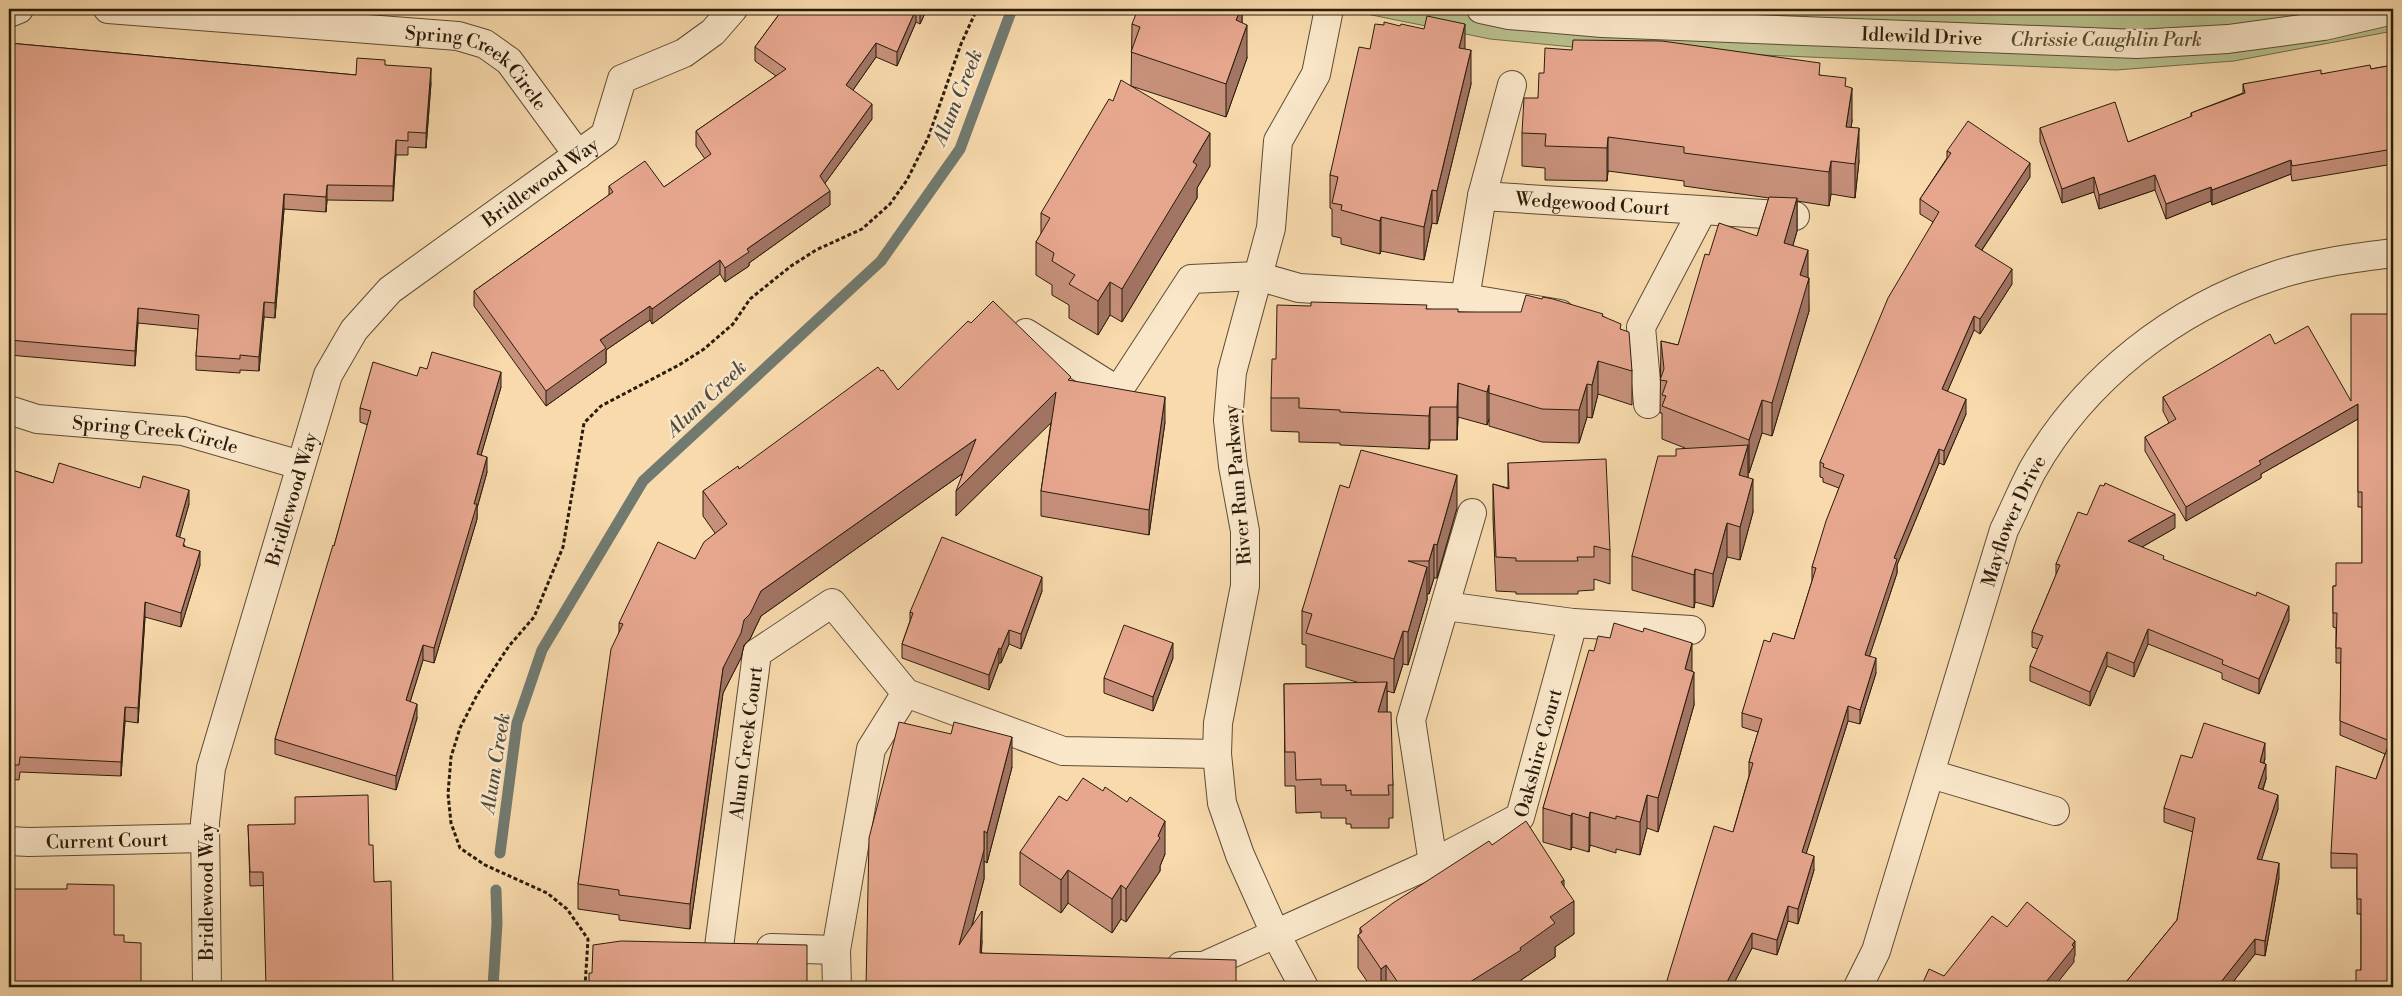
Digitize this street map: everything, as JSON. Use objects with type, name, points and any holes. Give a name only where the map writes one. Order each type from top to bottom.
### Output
[{"type":"street","points":[[9,12],[19,9]]},
{"type":"street","name":"Spring Creek Circle","points":[[108,9],[458,36],[485,44],[509,61],[578,155]]},
{"type":"street","name":"Bridlewood Way","points":[[207,987],[205,838],[211,768],[328,375],[354,330],[390,290],[605,135],[622,79],[684,53],[713,32],[733,9]]},
{"type":"street","name":"River Run Parkway","points":[[1304,987],[1275,933],[1240,855],[1222,803],[1217,754],[1218,723],[1244,586],[1245,531],[1233,466],[1228,420],[1232,372],[1271,228],[1278,141],[1316,74],[1329,9]]},
{"type":"street","name":"Idlewild Drive","points":[[1481,9],[1509,14],[1602,23],[2136,44],[2228,39],[2324,26],[2393,10]]},
{"type":"street","points":[[1465,298],[1482,196],[1512,85]]},
{"type":"street","name":"Wedgewood Court","points":[[1482,196],[1796,216]]},
{"type":"street","name":"Wedgewood Court","points":[[1648,404],[1631,326],[1702,211]]},
{"type":"street","name":"Mayflower Drive","points":[[1858,987],[1876,951],[2004,530],[2032,471],[2067,419],[2110,373],[2136,350],[2157,334],[2212,301],[2275,276],[2339,260],[2393,253]]},
{"type":"street","points":[[1026,333],[1118,391],[1191,279],[1257,276],[1299,288],[1465,298],[1582,317]]},
{"type":"street","name":"Spring Creek Circle","points":[[9,410],[36,419],[183,431],[300,465]]},
{"type":"street","points":[[1433,863],[1411,720],[1472,513]]},
{"type":"street","name":"Alum Creek Court","points":[[719,947],[757,653],[832,603],[906,693]]},
{"type":"street","points":[[1445,606],[1573,623],[1691,630]]},
{"type":"street","name":"Oakshire Court","points":[[1155,965],[1204,966],[1433,863],[1520,817],[1573,623]]},
{"type":"street","points":[[837,987],[836,950],[871,749],[906,693],[1063,751],[1217,754]]},
{"type":"street","points":[[1930,774],[2055,811]]},
{"type":"street","name":"Current Court","points":[[9,841],[205,838]]},
{"type":"street","points":[[691,950],[719,947],[836,950]]},
{"type":"path","points":[[585,987],[588,939],[567,910],[547,893],[485,865],[460,848],[452,823],[448,794],[452,757],[460,728],[476,695],[509,646],[534,617],[563,547],[584,423],[600,406],[679,365],[704,349],[733,324],[750,299],[791,266],[816,250],[862,229],[890,204],[907,180],[928,138],[961,44],[977,9]]},
{"type":"green space","name":"Chrissie Caughlin Park","points":[[1342,9],[2393,9],[2393,31],[2234,61],[2116,70],[1573,47],[1490,39]]},
{"type":"building","points":[[783,9],[916,9],[897,52],[876,43],[846,85],[872,104],[820,176],[830,191],[747,249],[749,252],[725,268],[720,260],[652,309],[650,306],[600,340],[606,348],[546,391],[474,291],[613,192],[609,186],[645,161],[664,187],[711,154],[696,131],[786,69],[755,47]]},
{"type":"building","points":[[1138,9],[1241,9],[1236,20],[1247,25],[1226,84],[1131,52],[1140,27],[1132,24]]},
{"type":"building","points":[[1427,16],[1465,24],[1459,48],[1471,50],[1437,191],[1432,190],[1424,227],[1381,217],[1380,221],[1341,210],[1342,205],[1332,203],[1338,177],[1330,175],[1359,47],[1370,49],[1375,24],[1384,25],[1384,22],[1424,29]]},
{"type":"building","points":[[1573,40],[1662,41],[1820,63],[1819,75],[1846,78],[1845,86],[1852,88],[1846,127],[1859,128],[1855,164],[1831,161],[1829,172],[1684,153],[1684,147],[1608,137],[1607,148],[1545,146],[1546,134],[1522,133],[1524,98],[1538,98],[1539,73],[1544,73],[1545,48],[1572,50]]},
{"type":"building","points":[[9,43],[356,75],[357,58],[385,60],[385,65],[431,68],[426,133],[408,132],[408,141],[396,140],[393,186],[327,185],[326,197],[284,194],[275,303],[264,302],[259,357],[240,355],[240,359],[196,356],[199,315],[138,308],[135,351],[9,340],[9,234],[14,171],[9,171]]},
{"type":"building","points":[[2370,65],[2371,69],[2393,65],[2393,149],[2292,166],[2291,160],[2212,190],[2211,187],[2166,204],[2155,175],[2099,195],[2094,177],[2062,189],[2040,128],[2115,102],[2128,142],[2192,116],[2191,113],[2245,93],[2243,84],[2321,70],[2321,74]]},
{"type":"building","points":[[1121,80],[1210,133],[1193,162],[1197,165],[1122,289],[1110,282],[1098,301],[1069,284],[1075,275],[1052,261],[1054,253],[1036,242],[1050,218],[1041,213],[1109,99],[1113,101]]},
{"type":"building","points":[[1968,121],[2030,163],[1975,246],[2012,269],[1980,319],[1974,316],[1942,389],[1966,399],[1944,451],[1939,449],[1894,558],[1897,559],[1865,655],[1876,658],[1860,710],[1848,706],[1802,852],[1814,856],[1798,909],[1788,906],[1777,940],[1752,933],[1726,984],[1732,987],[1665,987],[1714,826],[1733,832],[1753,763],[1749,762],[1762,719],[1742,713],[1764,640],[1770,642],[1773,633],[1794,639],[1816,568],[1812,567],[1826,521],[1844,475],[1823,467],[1824,464],[1820,462],[1888,298],[1939,212],[1920,199],[1951,153],[1947,151]]},
{"type":"building","points":[[1769,197],[1797,198],[1784,243],[1808,250],[1800,275],[1809,278],[1772,403],[1762,400],[1749,440],[1662,406],[1666,396],[1662,395],[1667,381],[1660,380],[1664,369],[1661,341],[1678,345],[1705,254],[1709,255],[1719,223],[1757,236]]},
{"type":"building","points":[[1526,295],[1542,299],[1543,297],[1553,299],[1603,314],[1602,316],[1621,324],[1620,329],[1629,332],[1632,371],[1598,361],[1592,385],[1587,384],[1579,410],[1542,409],[1489,393],[1489,385],[1487,392],[1458,383],[1457,407],[1430,407],[1429,416],[1299,408],[1299,398],[1271,398],[1272,359],[1276,359],[1277,305],[1311,306],[1311,302],[1427,305],[1426,309],[1458,309],[1458,312],[1521,312]]},
{"type":"building","points":[[993,301],[1071,377],[1068,380],[1165,397],[1149,510],[1041,491],[1056,392],[956,491],[976,439],[761,591],[750,614],[744,620],[741,633],[723,668],[690,904],[619,895],[619,890],[578,884],[611,649],[623,624],[619,623],[658,542],[695,559],[704,542],[727,524],[703,491],[738,466],[739,469],[878,367],[881,371],[883,370],[898,390],[968,321],[971,323]]},
{"type":"building","points":[[2351,314],[2393,314],[2393,987],[2356,987],[2356,970],[2361,970],[2361,899],[2357,899],[2357,854],[2331,853],[2336,766],[2376,779],[2390,741],[2340,721],[2341,648],[2336,648],[2337,613],[2333,613],[2333,586],[2336,586],[2336,563],[2362,563],[2362,492],[2358,492],[2358,404],[2259,461],[2261,464],[2186,507],[2145,437],[2176,419],[2163,397],[2270,334],[2275,344],[2308,326],[2351,401]]},
{"type":"building","points":[[432,352],[501,372],[477,454],[487,457],[474,504],[477,504],[434,648],[423,645],[406,700],[417,704],[396,776],[275,739],[334,546],[371,411],[360,408],[373,362],[417,376],[420,367],[427,369]]},
{"type":"building","points":[[1748,445],[1739,475],[1753,479],[1740,527],[1727,523],[1713,574],[1695,569],[1694,575],[1632,556],[1658,456],[1676,456],[1676,449]]},
{"type":"building","points":[[1361,450],[1457,475],[1437,545],[1434,544],[1429,561],[1408,561],[1427,567],[1408,632],[1403,631],[1394,659],[1306,633],[1312,614],[1302,611],[1340,485],[1349,488]]},
{"type":"building","points":[[1606,459],[1610,550],[1594,546],[1594,557],[1577,557],[1578,561],[1516,561],[1516,558],[1496,557],[1493,484],[1509,489],[1508,463]]},
{"type":"building","points":[[59,463],[140,488],[143,476],[189,490],[176,536],[185,539],[183,546],[200,551],[181,613],[145,602],[138,708],[125,707],[121,762],[20,757],[19,765],[9,765],[9,469],[53,483]]},
{"type":"building","points":[[2105,483],[2175,514],[2128,541],[2164,556],[2163,559],[2256,596],[2257,592],[2289,606],[2259,679],[2222,664],[2223,660],[2148,629],[2134,663],[2107,652],[2090,692],[2030,666],[2043,636],[2032,632],[2060,565],[2056,564],[2078,512],[2087,515],[2100,485],[2104,486]]},
{"type":"building","points":[[942,537],[1042,577],[1021,634],[1009,630],[1001,649],[999,648],[989,675],[902,644],[913,613],[910,612]]},
{"type":"building","points":[[1614,623],[1643,632],[1644,628],[1692,643],[1685,669],[1694,672],[1658,798],[1647,795],[1640,822],[1616,816],[1616,819],[1590,812],[1589,818],[1572,813],[1571,816],[1543,808],[1589,650],[1594,651],[1598,636],[1610,638]]},
{"type":"building","points":[[1124,625],[1173,643],[1153,697],[1104,678]]},
{"type":"building","points":[[1387,682],[1378,712],[1391,712],[1393,785],[1388,785],[1389,795],[1351,795],[1351,790],[1346,791],[1346,785],[1321,785],[1321,779],[1296,780],[1295,752],[1285,752],[1284,684]]},
{"type":"building","points":[[899,722],[951,734],[954,722],[1012,737],[987,833],[984,831],[984,850],[959,945],[982,911],[980,953],[1236,960],[1236,987],[866,987],[869,838]]},
{"type":"building","points":[[2204,723],[2265,743],[2260,762],[2266,764],[2258,788],[2278,795],[2257,859],[2279,863],[2265,941],[2255,939],[2217,987],[2122,987],[2177,920],[2195,818],[2164,808],[2181,755],[2192,758]]},
{"type":"building","points":[[1083,778],[1103,791],[1105,787],[1127,802],[1130,797],[1165,821],[1158,836],[1160,838],[1126,889],[1121,885],[1112,899],[1068,870],[1061,880],[1020,852],[1059,796],[1067,801]]},
{"type":"building","points":[[368,795],[369,845],[373,845],[374,882],[391,881],[393,987],[266,987],[263,872],[250,872],[248,825],[295,824],[295,797]]},
{"type":"building","points":[[1526,821],[1564,880],[1561,882],[1574,901],[1550,917],[1555,923],[1520,948],[1521,950],[1462,987],[1405,987],[1404,985],[1401,987],[1386,965],[1381,969],[1358,935],[1362,932],[1360,928],[1393,903],[1489,841],[1492,845]]},
{"type":"building","points":[[67,884],[114,885],[114,935],[124,935],[124,942],[141,943],[141,987],[9,987],[9,889],[67,889]]},
{"type":"building","points":[[2027,902],[2075,941],[2072,945],[2074,947],[2042,987],[1921,987],[1929,969],[1944,976],[1992,916],[2007,927]]},
{"type":"building","points":[[621,941],[807,945],[807,987],[589,987],[589,973],[592,973],[593,945]]},
{"type":"waterway","name":"Alum Creek","points":[[500,853],[517,723],[542,650],[643,481],[881,261],[960,149],[1012,9]]},
{"type":"waterway","points":[[493,987],[497,923],[496,890]]}]
